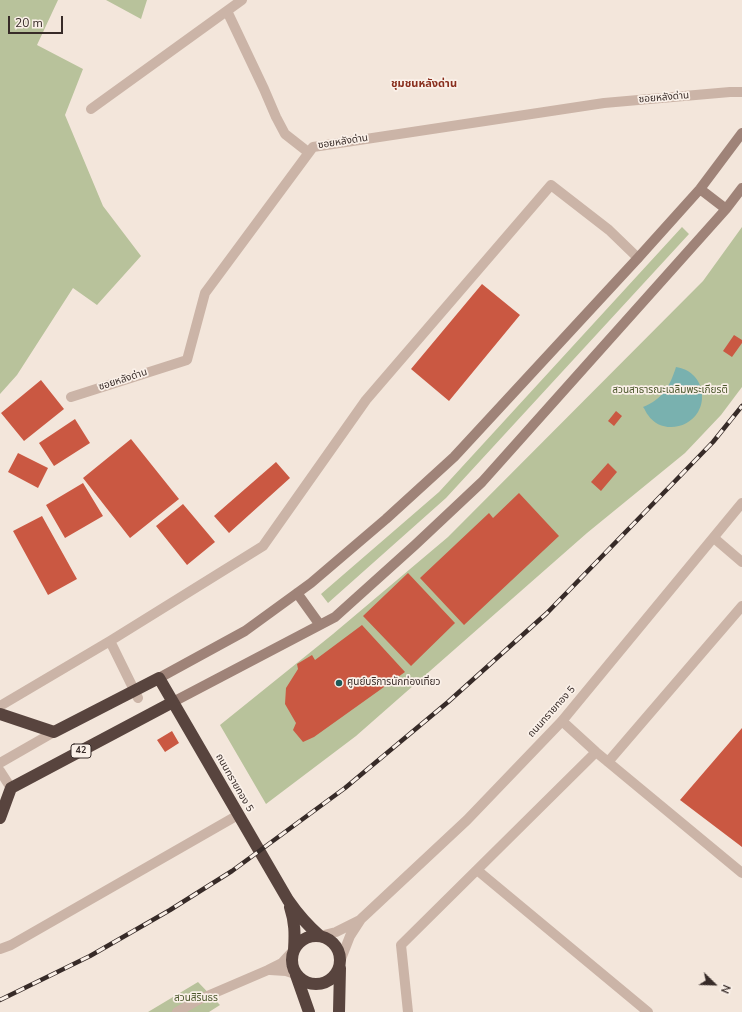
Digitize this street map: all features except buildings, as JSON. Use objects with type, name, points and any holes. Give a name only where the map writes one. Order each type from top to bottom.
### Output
[{"type":"highway","points":[[0,714],[54,732],[136,694],[159,678]]},
{"type":"highway","name":"ถนนทรายทอง 5","points":[[159,678],[288,900],[299,915],[320,936]]},
{"type":"highway","name":"42","points":[[11,788],[173,702]]},
{"type":"highway","points":[[1,814],[11,788]]},
{"type":"highway","name":"ถนนทรายทอง 5","points":[[288,900],[294,918],[294,950]]},
{"type":"highway","points":[[295,974],[308,984],[324,984],[331,980],[336,974],[340,963],[339,951],[328,939],[320,936],[312,936],[305,939],[298,944],[294,950],[292,967],[309,1012]]},
{"type":"highway","name":"ถนนทรายทอง 5","points":[[339,1012],[340,963]]},
{"type":"main road","points":[[159,678],[245,631],[311,583],[386,519],[454,456],[700,189],[742,134]]},
{"type":"main road","points":[[173,702],[335,617],[415,545],[482,482],[726,209],[742,188]]},
{"type":"main road","points":[[700,189],[726,209]]},
{"type":"main road","points":[[296,594],[320,625]]},
{"type":"street","points":[[91,109],[242,0]]},
{"type":"street","points":[[227,10],[285,134],[308,152]]},
{"type":"street","name":"ซอยหลังด่าน","points":[[71,397],[187,360],[204,293],[313,147],[604,103],[742,92]]},
{"type":"street","points":[[0,706],[110,641],[262,546],[366,400],[551,185],[609,230],[638,258]]},
{"type":"street","name":"ถนนทรายทอง 5","points":[[340,963],[350,936],[361,919],[467,820],[562,721],[742,503]]},
{"type":"street","points":[[714,538],[742,562]]},
{"type":"street","points":[[608,762],[742,606]]},
{"type":"street","points":[[110,641],[136,694]]},
{"type":"street","points":[[562,721],[596,752],[742,873]]},
{"type":"street","points":[[0,763],[54,732]]},
{"type":"street","points":[[408,1012],[401,945],[596,752]]},
{"type":"street","points":[[0,771],[11,788]]},
{"type":"street","points":[[0,950],[238,814]]},
{"type":"street","points":[[477,870],[648,1012]]},
{"type":"street","name":"ถนนทรายทอง 5","points":[[320,936],[336,932],[361,919]]},
{"type":"street","points":[[177,1012],[198,1000],[282,963],[294,950]]},
{"type":"street","points":[[268,970],[286,971],[295,974]]},
{"type":"green space","points":[[0,0],[58,0],[37,45],[83,69],[65,115],[103,206],[141,256],[97,305],[73,288],[17,375],[0,394]]},
{"type":"green space","points":[[106,0],[147,0],[141,19]]},
{"type":"green space","points":[[682,227],[689,234],[446,498],[328,603],[321,594],[439,492]]},
{"type":"green space","name":"สวนสาธารณะเฉลิมพระเกียรติ","points":[[742,227],[742,387],[721,415],[685,453],[587,533],[356,736],[266,804],[220,725],[333,634],[448,537],[703,281]]},
{"type":"green space","name":"สวนสิรินธร","points":[[198,982],[220,1005],[209,1012],[148,1012]]},
{"type":"water","points":[[676,367],[691,373],[699,383],[702,393],[702,403],[698,412],[687,423],[681,426],[666,427],[653,421],[643,407],[661,396],[668,386]]},
{"type":"railway","points":[[0,1000],[90,956],[170,910],[232,871],[345,788],[448,702],[547,613],[713,442],[742,406]]},
{"type":"place","name":"ศูนย์บริการนักท่องเที่ยว","points":[[339,683]]},
{"type":"district","name":"ชุมชนหลังด่าน","points":[[424,84]]}]
